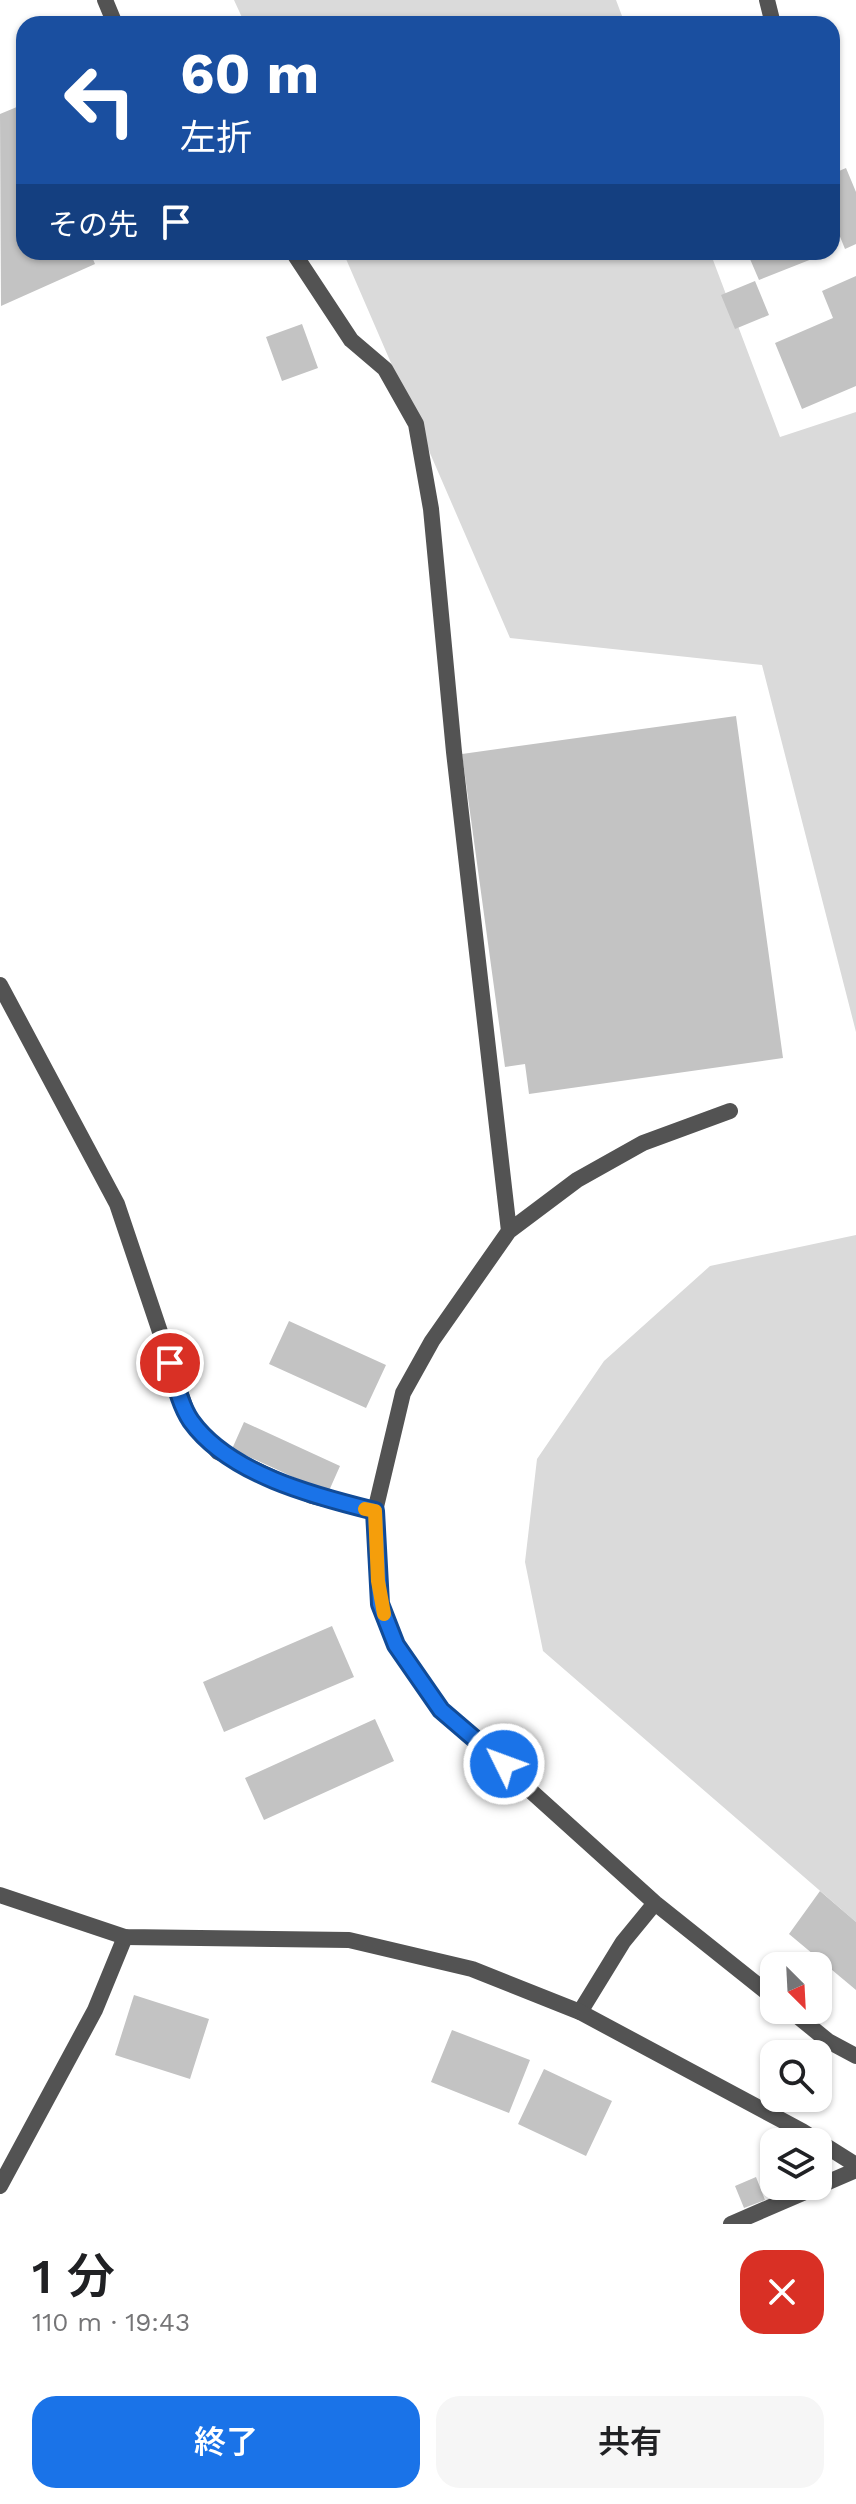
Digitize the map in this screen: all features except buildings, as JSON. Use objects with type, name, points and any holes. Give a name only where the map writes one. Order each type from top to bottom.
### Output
[{"type":"street","points":[[298,260],[351,340],[385,369],[416,424],[431,509],[454,752],[509,1231]]},
{"type":"street","points":[[0,985],[117,1204],[189,1418],[218,1452],[312,1496],[375,1511]]},
{"type":"street","points":[[730,1111],[643,1143],[577,1180],[509,1231],[432,1341],[403,1393],[375,1511],[380,1604],[396,1645],[441,1710],[655,1903],[760,1987]]},
{"type":"street","points":[[0,1895],[125,1937],[349,1940],[472,1969],[580,2012],[802,2131],[856,2168]]},
{"type":"street","points":[[580,2012],[623,1942],[655,1903]]},
{"type":"street","points":[[0,2186],[95,2010],[125,1937]]},
{"type":"street","points":[[807,2024],[828,2041],[856,2056]]},
{"type":"street","points":[[731,2224],[856,2168]]},
{"type":"shaded area","points":[[234,0],[616,0],[622,16],[241,16]]},
{"type":"shaded area","points":[[346,260],[713,260],[780,437],[856,412],[856,1032],[762,665],[510,638]]},
{"type":"shaded area","points":[[856,1235],[856,1922],[543,1651],[525,1562],[537,1459],[604,1361],[710,1266]]},
{"type":"slow traffic","points":[[365,1509],[375,1511],[376,1559],[380,1604],[384,1614]]},
{"type":"route","points":[[170,1363],[189,1418],[218,1452],[312,1496],[375,1511],[380,1604],[396,1645],[441,1710],[504,1764]]}]
